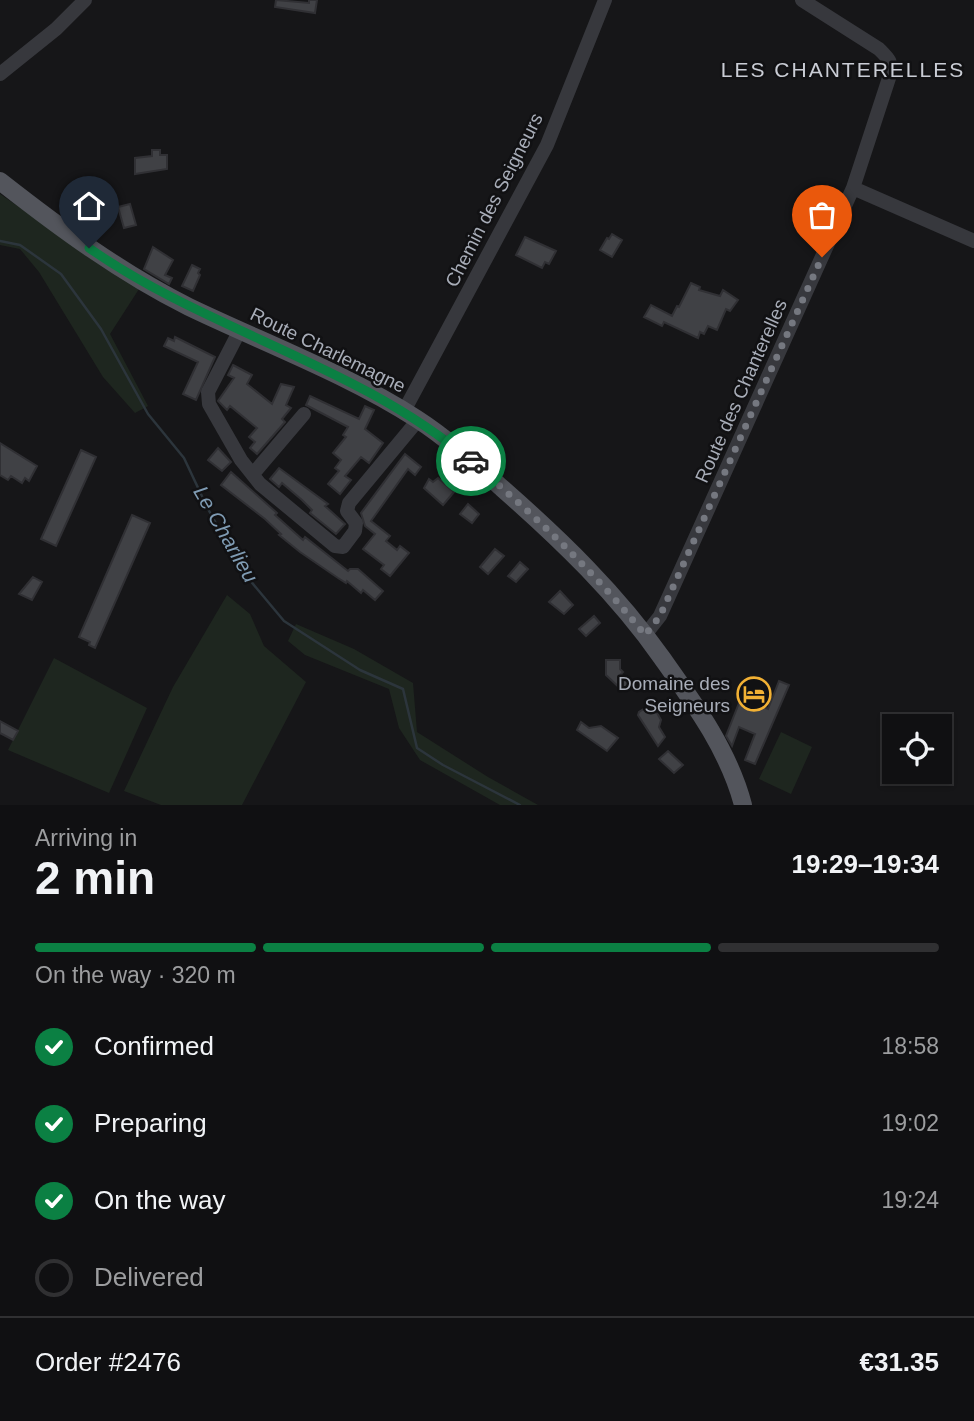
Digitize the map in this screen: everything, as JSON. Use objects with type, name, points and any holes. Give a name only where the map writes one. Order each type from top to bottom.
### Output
[{"type":"main road","name":"Route Charlemagne","points":[[0,181],[111,263],[187,306],[411,416],[457,448],[552,533],[615,598],[645,635],[693,703],[719,747],[733,773],[743,805]]},
{"type":"street","points":[[0,74],[56,29],[85,0]]},
{"type":"street","name":"Chemin des Seigneurs","points":[[253,474],[260,484],[326,541],[342,547],[355,531],[356,523],[347,511],[349,503],[411,416],[547,145],[605,0]]},
{"type":"street","name":"Route des Chanterelles","points":[[645,635],[660,616],[853,188],[892,65],[879,49],[802,0]]},
{"type":"street","points":[[853,188],[974,241]]},
{"type":"street","points":[[240,330],[207,397],[241,460],[253,474],[304,414]]},
{"type":"shaded area","points":[[0,194],[139,289],[110,334],[148,406],[135,413],[103,377],[39,272],[20,249],[0,245]]},
{"type":"shaded area","points":[[227,595],[250,614],[264,646],[306,682],[242,805],[161,805],[124,791],[173,687]]},
{"type":"shaded area","points":[[296,624],[354,649],[413,683],[417,732],[538,805],[500,805],[420,760],[399,728],[389,689],[305,655],[288,641]]},
{"type":"shaded area","points":[[54,658],[147,708],[109,793],[8,750]]},
{"type":"shaded area","points":[[781,732],[812,747],[791,794],[759,779]]},
{"type":"building","points":[[276,0],[309,3],[309,0],[317,0],[315,13],[275,7]]},
{"type":"building","points":[[152,150],[160,150],[160,155],[167,155],[167,169],[135,174],[135,158],[152,156]]},
{"type":"building","points":[[130,204],[136,225],[124,228],[118,207]]},
{"type":"building","points":[[612,234],[622,240],[612,257],[600,250]]},
{"type":"building","points":[[525,237],[556,251],[549,264],[545,262],[542,268],[516,255]]},
{"type":"building","points":[[153,247],[173,260],[165,275],[172,278],[169,284],[144,269]]},
{"type":"building","points":[[192,265],[200,269],[193,291],[182,286]]},
{"type":"building","points":[[691,283],[700,287],[699,290],[720,296],[723,290],[738,300],[730,311],[726,309],[717,330],[708,326],[704,334],[700,332],[698,338],[664,322],[662,326],[644,317],[651,305],[672,316]]},
{"type":"building","points":[[175,337],[215,357],[196,400],[183,394],[198,362],[164,346],[168,338],[174,341]]},
{"type":"building","points":[[233,365],[252,375],[247,384],[272,404],[281,384],[294,387],[286,405],[291,408],[282,419],[285,422],[257,454],[250,448],[255,442],[249,437],[257,428],[230,406],[227,410],[218,401],[234,378],[228,375]]},
{"type":"building","points":[[310,396],[359,419],[365,406],[374,410],[365,429],[383,443],[369,463],[361,457],[345,476],[351,480],[340,494],[328,484],[339,471],[335,468],[341,460],[333,453],[346,437],[343,435],[348,427],[306,405]]},
{"type":"building","points":[[0,443],[37,466],[29,481],[25,478],[22,483],[11,476],[8,480],[0,475]]},
{"type":"building","points":[[218,448],[231,462],[222,471],[208,460]]},
{"type":"building","points":[[81,450],[96,457],[56,546],[41,539]]},
{"type":"building","points":[[405,454],[421,467],[415,475],[408,469],[371,521],[390,536],[386,541],[397,550],[400,546],[409,553],[390,576],[381,569],[384,565],[363,549],[375,534],[365,526],[361,513]]},
{"type":"building","points":[[279,468],[328,504],[325,506],[345,524],[336,534],[310,513],[312,510],[282,483],[279,487],[270,479]]},
{"type":"building","points":[[231,472],[303,540],[305,537],[348,571],[358,569],[383,591],[375,600],[300,552],[265,519],[221,485]]},
{"type":"building","points":[[438,478],[454,492],[443,505],[424,488],[429,479],[433,482]]},
{"type":"building","points":[[468,504],[479,514],[472,523],[460,514]]},
{"type":"building","points":[[132,515],[150,523],[95,648],[89,645],[90,642],[79,637]]},
{"type":"building","points":[[495,549],[504,556],[488,574],[480,567]]},
{"type":"building","points":[[520,562],[528,569],[516,582],[508,576]]},
{"type":"building","points":[[33,577],[42,582],[32,600],[19,594]]},
{"type":"building","points":[[560,591],[573,605],[564,614],[549,602]]},
{"type":"building","points":[[594,616],[600,623],[586,636],[579,629]]},
{"type":"building","points":[[606,660],[620,660],[620,669],[623,672],[621,674],[629,684],[623,691],[606,675]]},
{"type":"building","points":[[779,681],[789,685],[755,764],[745,760],[755,734],[739,727],[732,746],[726,736],[739,703],[746,706],[748,700],[768,709]]},
{"type":"building","points":[[652,704],[661,720],[659,727],[665,737],[658,746],[638,715]]},
{"type":"building","points":[[0,721],[18,731],[13,740],[0,733]]},
{"type":"building","points":[[581,722],[589,728],[601,726],[618,738],[607,751],[577,730]]},
{"type":"building","points":[[668,751],[683,765],[674,773],[659,759]]},
{"type":"waterway","name":"Le Charlieu","points":[[0,241],[20,245],[61,274],[101,329],[148,414],[184,458],[208,509],[243,572],[284,621],[360,670],[403,689],[417,748],[443,765],[520,805]]},
{"type":"way so far","points":[[471,461],[552,533],[615,598],[645,635],[660,616],[822,257]]},
{"type":"place","name":"Domaine des Seigneurs","points":[[754,694]]},
{"type":"district","name":"LES CHANTERELLES","points":[[843,69]]},
{"type":"route","points":[[89,248],[133,277],[187,306],[404,411],[471,461]]}]
